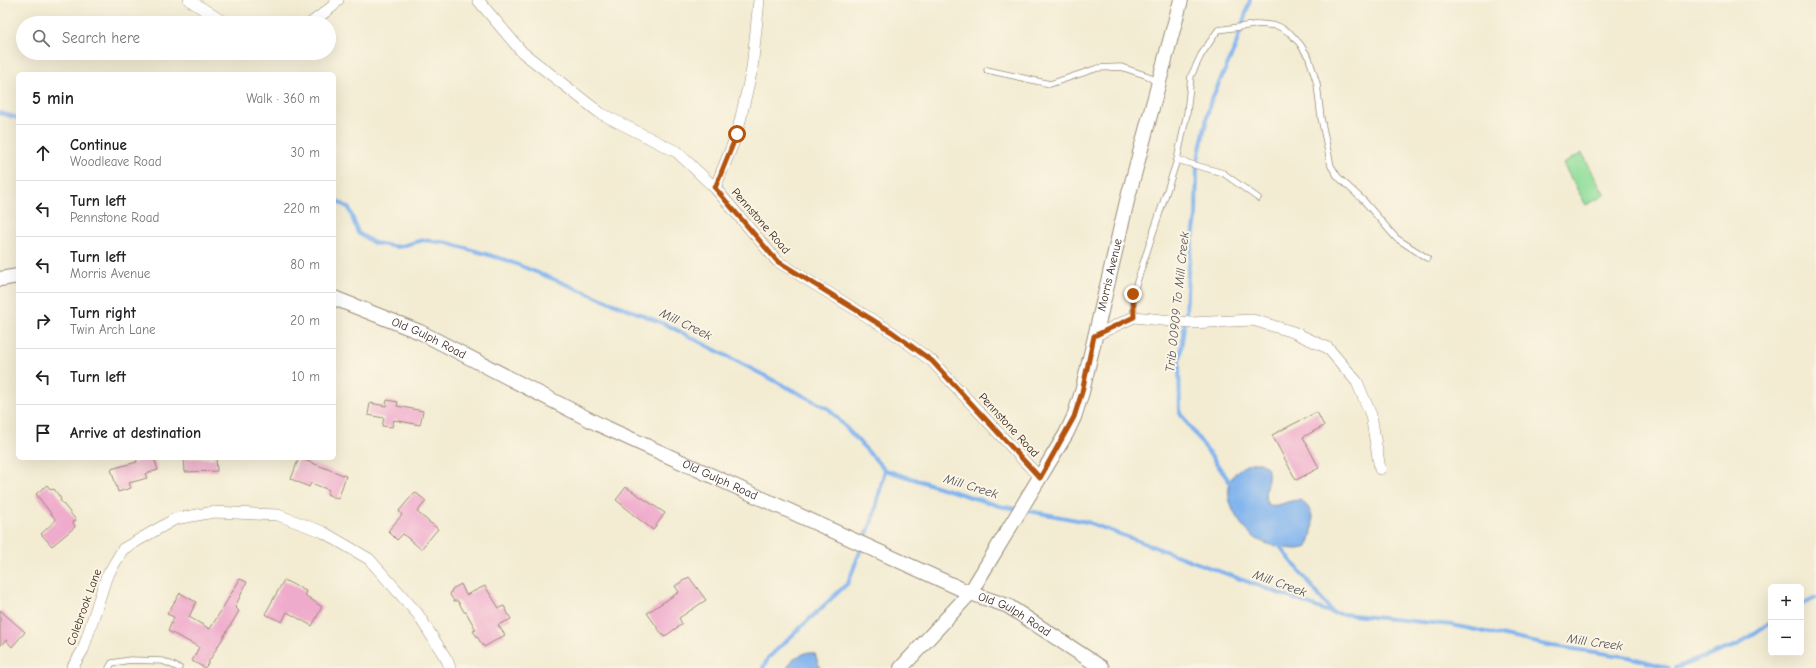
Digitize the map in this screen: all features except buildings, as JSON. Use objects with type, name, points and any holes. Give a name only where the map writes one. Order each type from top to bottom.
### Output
[{"type":"street","points":[[189,0],[214,16]]},
{"type":"street","points":[[320,16],[338,0]]},
{"type":"street","name":"Pennstone Road","points":[[478,0],[522,52],[600,113],[677,152],[715,188],[777,261],[892,332],[932,361],[1040,478]]},
{"type":"street","points":[[715,188],[737,134],[752,70],[759,0]]},
{"type":"street","name":"Morris Avenue","points":[[901,668],[970,593],[1040,478],[1074,417],[1082,392],[1094,336],[1181,0]]},
{"type":"street","points":[[0,279],[16,276]]},
{"type":"street","name":"Old Gulph Road","points":[[336,299],[420,332],[600,425],[862,545],[970,593],[1008,606],[1102,668]]},
{"type":"street","points":[[1094,336],[1134,317],[1190,323],[1253,320],[1293,332],[1328,348],[1357,382],[1371,415],[1380,469]]},
{"type":"street","name":"Colebrook Lane","points":[[72,668],[83,650],[106,578],[123,549],[175,519],[214,512],[278,514],[323,532],[369,559],[417,612],[447,660],[450,668]]},
{"type":"lane","points":[[1134,317],[1133,294],[1177,160],[1187,113],[1191,76],[1201,55],[1218,30],[1260,24],[1278,26],[1290,33],[1300,44],[1308,58],[1317,84],[1321,118],[1331,166],[1338,177],[1364,202],[1396,238],[1427,258]]},
{"type":"lane","points":[[987,70],[1050,84],[1098,68],[1121,67],[1148,76],[1158,85]]},
{"type":"lane","points":[[1177,160],[1223,173],[1258,198]]},
{"type":"lane","points":[[109,668],[112,663],[130,660],[163,661],[179,668]]},
{"type":"green space","points":[[1582,153],[1605,195],[1586,205],[1563,164]]},
{"type":"water","points":[[1251,463],[1260,463],[1267,467],[1268,477],[1265,496],[1268,505],[1277,505],[1300,500],[1308,508],[1311,513],[1313,523],[1312,533],[1307,547],[1292,549],[1265,543],[1254,537],[1245,529],[1238,519],[1232,509],[1229,498],[1229,488],[1232,478],[1239,469]]},
{"type":"water","points":[[808,652],[815,654],[820,668],[787,668],[794,658]]},
{"type":"waterway","name":"Trib 00909 To Mill Creek","points":[[1232,485],[1180,413],[1179,362],[1186,314],[1188,272],[1196,217],[1197,164],[1210,103],[1235,48],[1250,0]]},
{"type":"waterway","name":"Mill Creek","points":[[0,113],[16,117]]},
{"type":"waterway","name":"Mill Creek","points":[[336,200],[349,208],[358,233],[374,243],[398,247],[423,240],[448,243],[506,260],[667,325],[829,409],[885,470],[999,506],[1017,509]]},
{"type":"waterway","points":[[763,668],[768,658],[848,583],[873,518],[885,470]]},
{"type":"waterway","name":"Mill Creek","points":[[1024,510],[1087,522],[1332,613],[1452,625],[1552,646],[1629,657],[1669,668]]},
{"type":"waterway","name":"Trib 00909 To Mill Creek","points":[[1278,544],[1332,612]]},
{"type":"waterway","name":"Mill Creek","points":[[1804,604],[1816,598]]},
{"type":"waterway","name":"Mill Creek","points":[[1675,668],[1737,645],[1768,624]]},
{"type":"route","points":[[737,134],[715,188],[777,261],[892,332],[932,361],[1040,478],[1066,434],[1074,417],[1082,392],[1094,336],[1134,317],[1133,294]]}]
